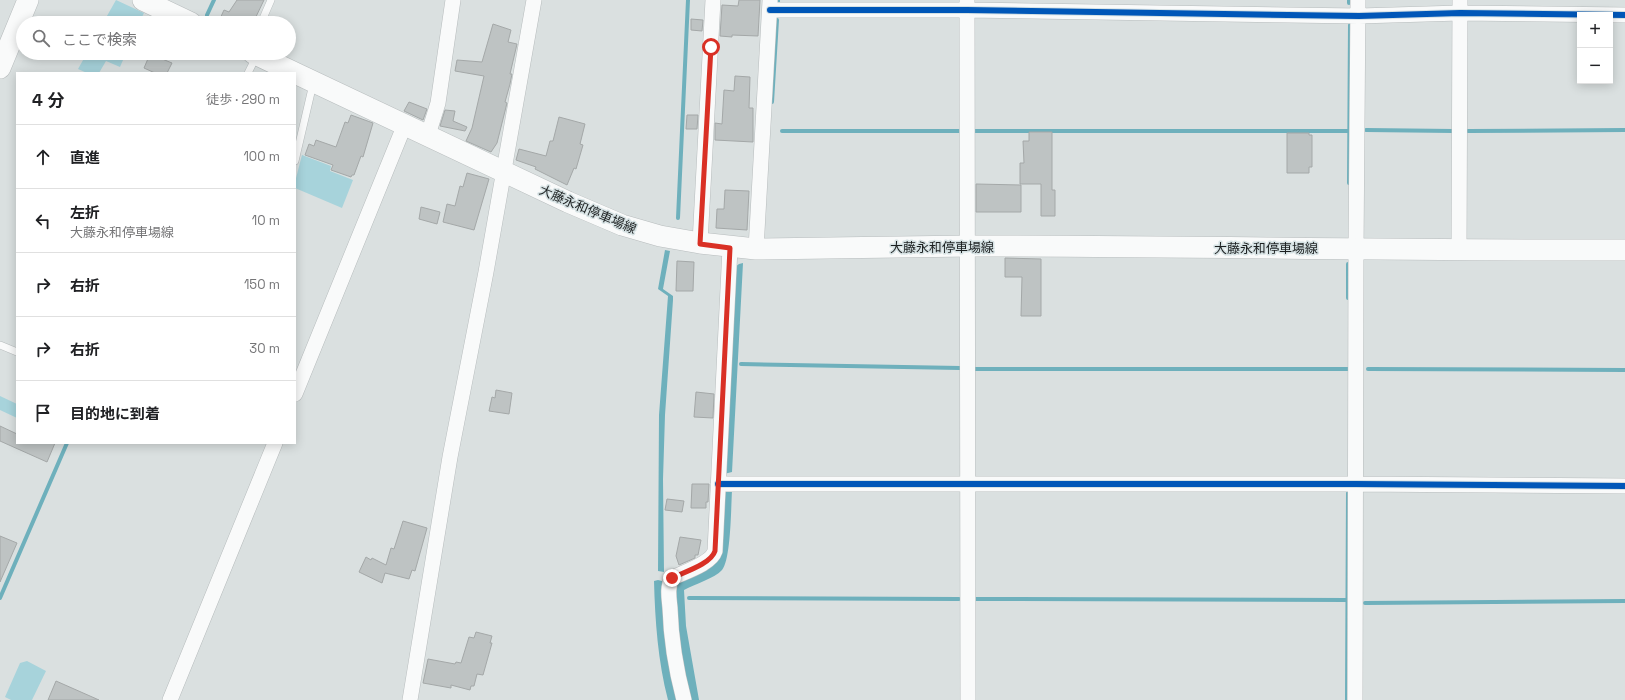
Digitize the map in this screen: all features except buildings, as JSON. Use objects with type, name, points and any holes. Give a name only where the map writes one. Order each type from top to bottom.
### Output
[{"type":"main road","points":[[21,16],[28,0]]},
{"type":"main road","points":[[143,0],[176,16]]},
{"type":"main road","points":[[0,68],[16,29]]},
{"type":"main road","name":"大藤永和停車場線","points":[[253,60],[289,72]]},
{"type":"main road","name":"大藤永和停車場線","points":[[301,76],[568,202],[622,225],[660,236],[730,248],[756,249],[969,246],[1356,248],[1459,251],[1625,250]]},
{"type":"street","points":[[428,135],[438,103],[453,0]]},
{"type":"street","points":[[410,700],[450,457],[504,171],[534,0]]},
{"type":"street","points":[[700,244],[713,0]]},
{"type":"street","points":[[1356,700],[1356,248],[1358,0]]},
{"type":"street","points":[[756,249],[770,5],[967,5],[1359,16],[1460,6],[1625,15]]},
{"type":"street","points":[[967,5],[969,246],[967,484],[968,700]]},
{"type":"street","points":[[1459,251],[1460,6]]},
{"type":"street","points":[[296,392],[405,124]]},
{"type":"street","points":[[684,700],[678,677],[671,634],[668,586],[672,578],[709,560],[714,555],[730,248]]},
{"type":"street","points":[[170,700],[275,444]]},
{"type":"street","points":[[718,484],[1356,484],[1625,486]]},
{"type":"lane","points":[[264,16],[271,0]]},
{"type":"lane","points":[[296,147],[301,76]]},
{"type":"lane","points":[[0,345],[16,352]]},
{"type":"shaded area","points":[[116,0],[144,13],[142,16],[107,16]]},
{"type":"shaded area","points":[[83,60],[123,60],[120,67],[106,61],[100,72],[85,72],[78,69]]},
{"type":"shaded area","points":[[302,155],[331,166],[330,171],[353,180],[342,208],[296,188],[296,178]]},
{"type":"shaded area","points":[[665,250],[670,251],[663,289],[673,296],[673,300],[665,415],[663,479],[664,572],[658,571],[659,415],[668,296],[658,289]]},
{"type":"shaded area","points":[[743,263],[732,472],[724,474],[735,267]]},
{"type":"shaded area","points":[[0,396],[16,404],[16,418],[0,410]]},
{"type":"shaded area","points":[[732,491],[729,545],[725,564],[722,570],[715,576],[684,590],[686,626],[699,700],[691,700],[680,643],[675,585],[711,566],[724,492]]},
{"type":"shaded area","points":[[654,581],[662,581],[665,635],[678,700],[668,700],[662,671],[654,596]]},
{"type":"shaded area","points":[[27,661],[46,671],[32,700],[11,700],[5,697],[20,663]]},
{"type":"waterway","points":[[207,15],[214,0]]},
{"type":"waterway","points":[[678,218],[688,0]]},
{"type":"waterway","points":[[772,102],[777,20]]},
{"type":"waterway","points":[[1349,183],[1350,25]]},
{"type":"waterway","points":[[1366,130],[1453,131]]},
{"type":"waterway","points":[[1468,131],[1625,130]]},
{"type":"waterway","points":[[782,131],[960,131]]},
{"type":"waterway","points":[[975,131],[1349,131]]},
{"type":"waterway","points":[[1348,264],[1348,298]]},
{"type":"waterway","points":[[741,364],[960,368]]},
{"type":"waterway","points":[[975,369],[1349,369]]},
{"type":"waterway","points":[[1368,369],[1625,370]]},
{"type":"waterway","points":[[0,598],[67,444]]},
{"type":"waterway","points":[[1347,700],[1348,493]]},
{"type":"waterway","points":[[689,598],[959,599]]},
{"type":"waterway","points":[[974,599],[1347,600]]},
{"type":"waterway","points":[[1365,603],[1625,601]]},
{"type":"cycle path","points":[[770,10],[967,10],[1359,16],[1460,13],[1625,15]]},
{"type":"cycle path","points":[[718,484],[1356,484],[1625,486]]},
{"type":"route","points":[[672,578],[709,560],[714,555],[715,551],[730,248],[700,244],[711,47]]}]
